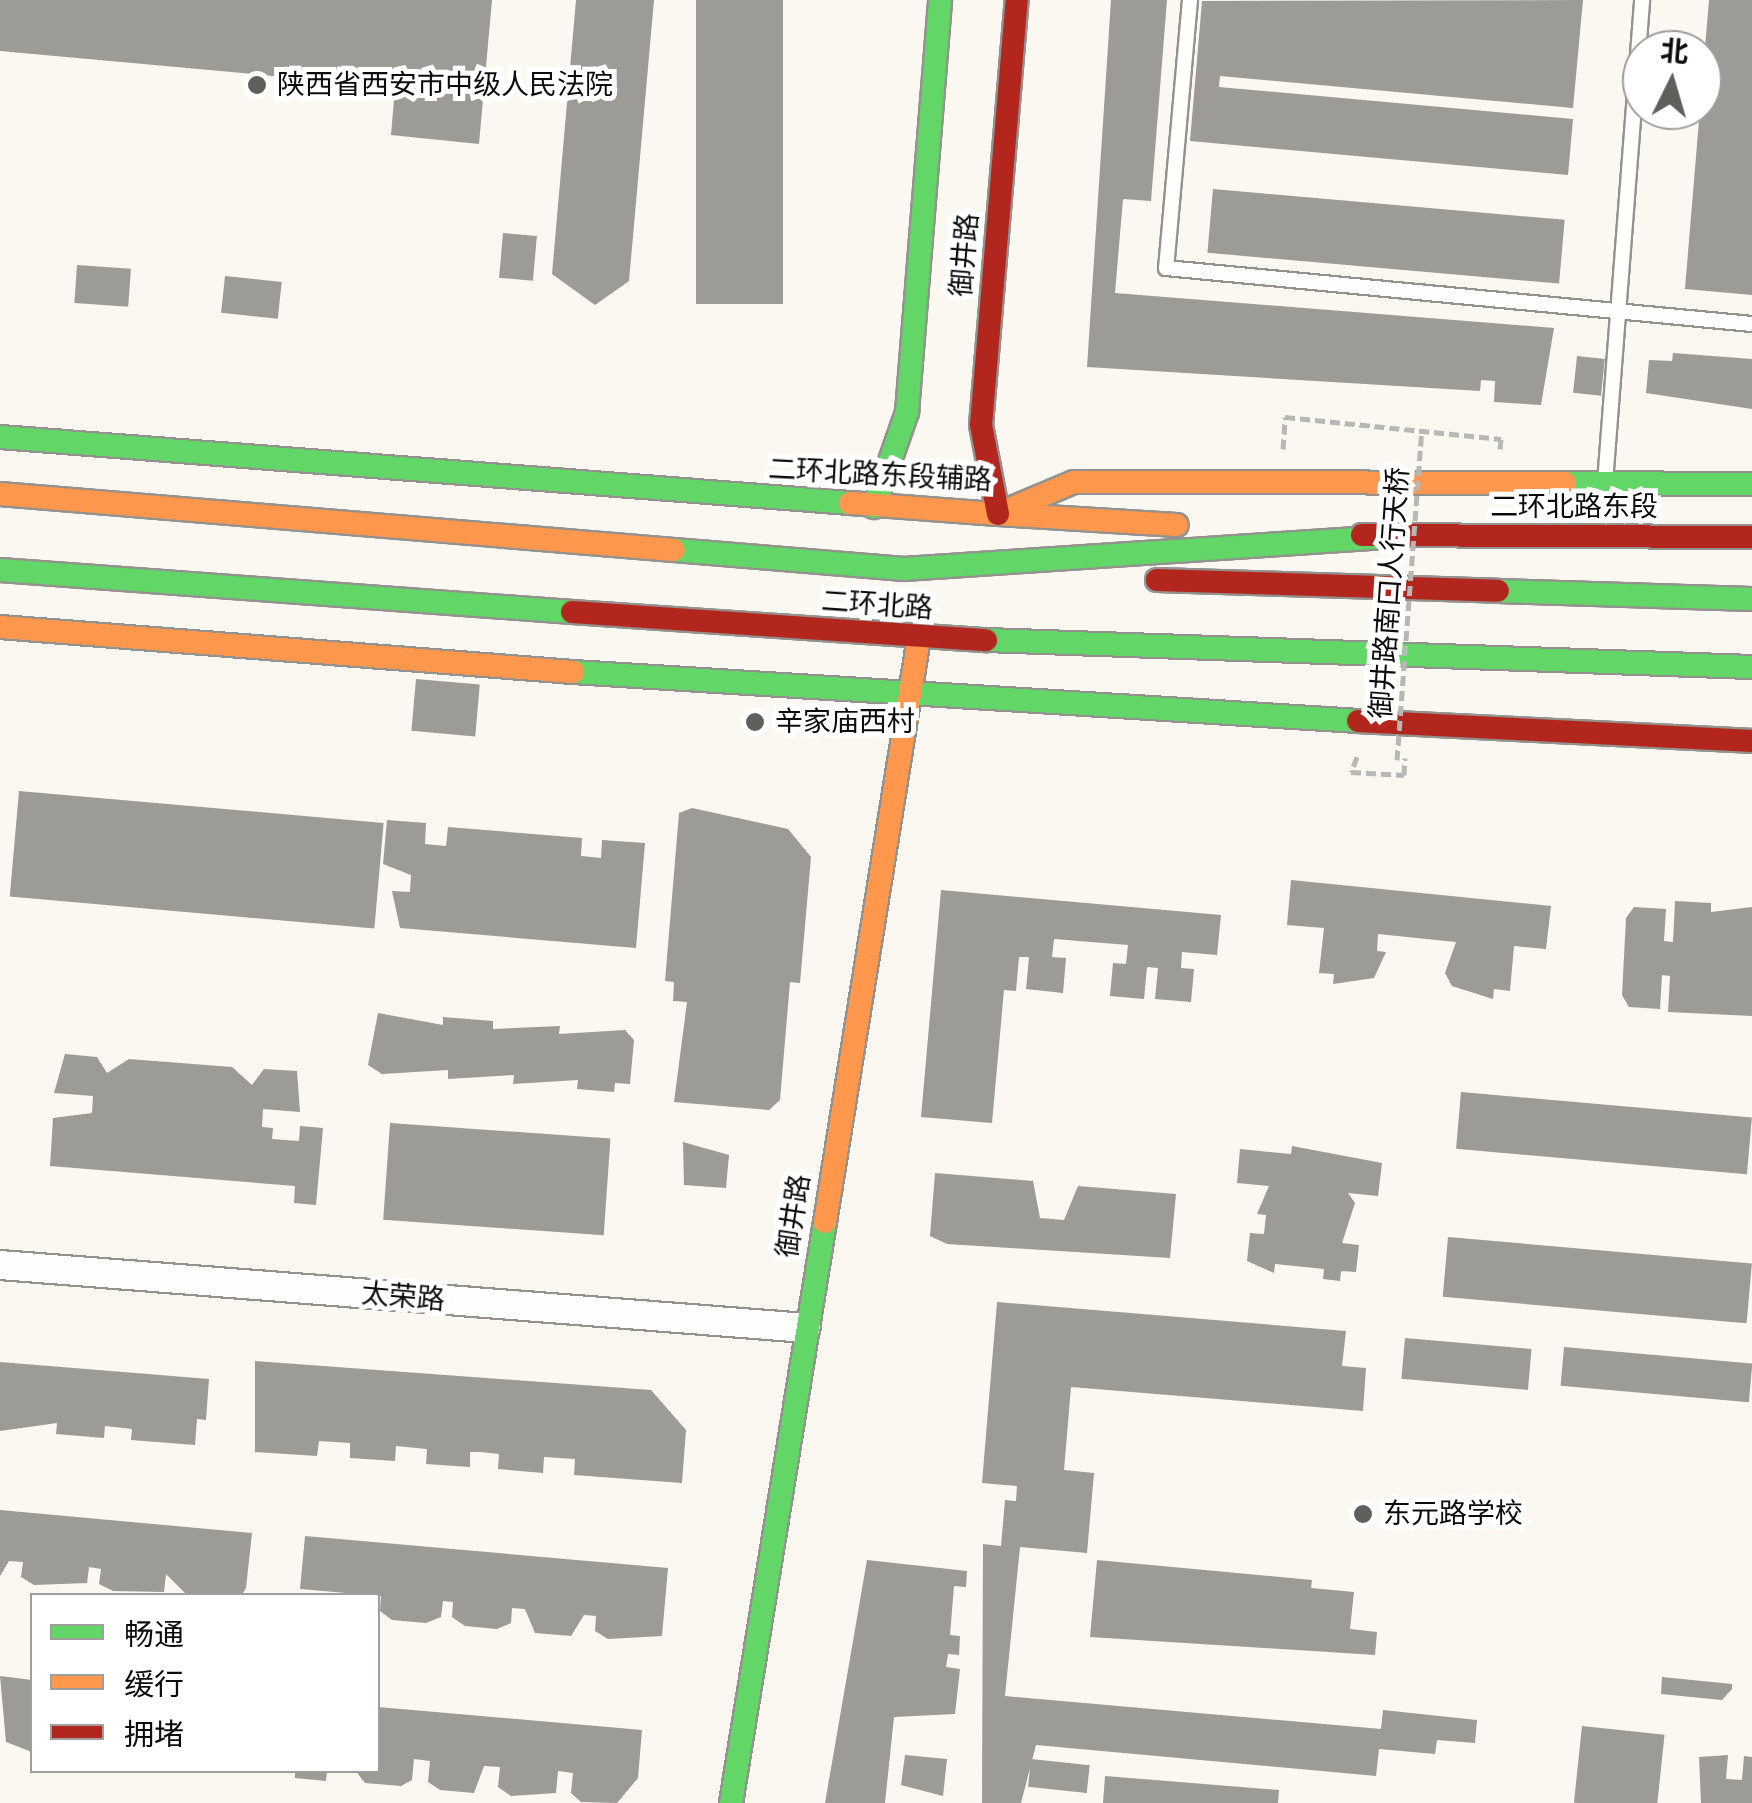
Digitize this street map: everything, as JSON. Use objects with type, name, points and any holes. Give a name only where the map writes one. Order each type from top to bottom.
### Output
[{"type":"main road","name":"御井路","points":[[874,507],[908,412],[940,0]]},
{"type":"main road","name":"御井路","points":[[998,514],[981,425],[1017,0]]},
{"type":"main road","name":"二环北路东段辅路","points":[[0,438],[998,514],[1074,482],[1752,484]]},
{"type":"main road","name":"二环北路","points":[[0,494],[904,570],[1752,599]]},
{"type":"main road","points":[[998,514],[1396,536]]},
{"type":"main road","name":"二环北路","points":[[904,570],[1396,536]]},
{"type":"main road","name":"二环北路东段","points":[[1396,536],[1752,537]]},
{"type":"main road","name":"二环北路","points":[[0,570],[920,638],[1752,667]]},
{"type":"main road","points":[[0,627],[909,699],[1752,741]]},
{"type":"main road","name":"御井路","points":[[731,1803],[920,638]]},
{"type":"street","name":"太荣路","points":[[0,1265],[806,1328]]},
{"type":"lane","points":[[1190,0],[1166,268],[1752,324]]},
{"type":"lane","points":[[1604,486],[1642,0]]},
{"type":"path","points":[[1285,417],[1501,439]]},
{"type":"path","name":"御井路南口人行天桥","points":[[1382,759],[1397,760],[1422,430]]},
{"type":"path","points":[[1368,758],[1353,756],[1352,772],[1404,775]]},
{"type":"building","points":[[0,0],[492,0],[479,144],[391,135],[395,87],[0,51]]},
{"type":"building","points":[[576,0],[654,0],[629,281],[595,305],[552,274]]},
{"type":"building","points":[[696,0],[783,0],[783,304],[696,304]]},
{"type":"building","points":[[1111,0],[1167,0],[1151,201],[1123,199],[1115,293],[1554,328],[1541,405],[1494,402],[1495,381],[1481,380],[1480,391],[1087,367]]},
{"type":"building","points":[[1583,0],[1573,108],[1220,76],[1219,87],[1573,119],[1568,175],[1190,141],[1202,1]]},
{"type":"building","points":[[1709,0],[1752,0],[1752,295],[1685,289],[1698,130],[1722,130],[1722,30],[1707,30]]},
{"type":"building","points":[[1213,189],[1565,220],[1559,284],[1207,253]]},
{"type":"building","points":[[503,233],[537,236],[533,281],[499,278]]},
{"type":"building","points":[[77,265],[131,269],[128,307],[74,303]]},
{"type":"building","points":[[225,276],[282,282],[278,319],[221,313]]},
{"type":"building","points":[[1673,353],[1752,359],[1752,409],[1646,393],[1649,360],[1672,361]]},
{"type":"building","points":[[1577,356],[1605,359],[1601,396],[1573,393]]},
{"type":"building","points":[[416,679],[480,685],[475,736],[411,731]]},
{"type":"building","points":[[19,791],[384,823],[374,928],[10,897]]},
{"type":"building","points":[[692,808],[788,829],[811,857],[800,983],[790,982],[780,1100],[769,1110],[674,1102],[687,1002],[673,1001],[674,982],[665,981],[679,813]]},
{"type":"building","points":[[387,820],[426,823],[425,844],[446,846],[448,827],[582,838],[581,856],[601,858],[602,840],[645,843],[636,948],[400,928],[392,891],[410,892],[411,875],[383,864]]},
{"type":"building","points":[[1291,880],[1551,906],[1546,949],[1514,946],[1510,991],[1494,989],[1493,999],[1452,986],[1445,973],[1456,942],[1378,934],[1377,951],[1386,952],[1374,978],[1333,984],[1334,974],[1319,973],[1324,928],[1287,925]]},
{"type":"building","points":[[941,890],[1221,915],[1217,955],[1182,952],[1181,968],[1194,969],[1191,1002],[1155,999],[1158,968],[1147,967],[1144,999],[1110,996],[1113,963],[1126,964],[1128,945],[1054,939],[1052,957],[1066,958],[1063,993],[1026,989],[1029,957],[1019,957],[1016,991],[1004,990],[992,1123],[921,1117]]},
{"type":"building","points":[[1675,901],[1711,903],[1711,912],[1752,907],[1752,1016],[1668,1012],[1670,976],[1662,975],[1660,1009],[1629,1007],[1622,995],[1626,918],[1634,907],[1666,909],[1664,941],[1673,942]]},
{"type":"building","points":[[378,1013],[443,1025],[443,1017],[493,1021],[493,1029],[560,1026],[559,1034],[625,1030],[634,1040],[630,1084],[615,1083],[614,1092],[577,1089],[578,1080],[513,1084],[514,1075],[448,1079],[448,1070],[382,1074],[368,1065]]},
{"type":"building","points":[[65,1054],[97,1057],[107,1073],[129,1059],[232,1067],[252,1085],[264,1069],[297,1071],[300,1112],[263,1109],[262,1127],[273,1128],[272,1139],[299,1141],[300,1126],[323,1128],[316,1205],[294,1203],[295,1186],[50,1166],[53,1118],[92,1113],[93,1096],[54,1093]]},
{"type":"building","points":[[1461,1092],[1752,1117],[1747,1174],[1456,1149]]},
{"type":"building","points":[[390,1123],[610,1138],[604,1235],[383,1220]]},
{"type":"building","points":[[683,1142],[729,1155],[726,1188],[684,1185]]},
{"type":"building","points":[[1292,1146],[1382,1163],[1378,1196],[1348,1193],[1355,1203],[1342,1243],[1359,1245],[1356,1272],[1341,1271],[1340,1281],[1323,1279],[1324,1269],[1275,1264],[1274,1273],[1247,1261],[1250,1233],[1264,1234],[1266,1215],[1257,1214],[1269,1186],[1237,1183],[1240,1149],[1291,1154]]},
{"type":"building","points":[[935,1173],[1033,1181],[1040,1218],[1064,1220],[1078,1186],[1176,1194],[1170,1258],[947,1244],[930,1236]]},
{"type":"building","points":[[1448,1237],[1752,1264],[1747,1323],[1443,1297]]},
{"type":"building","points":[[997,1302],[1346,1331],[1342,1366],[1366,1368],[1363,1411],[1071,1387],[1064,1470],[1094,1473],[1087,1553],[1020,1547],[1005,1696],[1381,1729],[1383,1710],[1477,1720],[1475,1743],[1437,1740],[1435,1754],[1379,1749],[1376,1776],[1036,1745],[1021,1803],[982,1803],[983,1544],[1001,1546],[1005,1500],[1016,1501],[1017,1486],[982,1483]]},
{"type":"building","points":[[1405,1338],[1532,1349],[1528,1390],[1401,1379]]},
{"type":"building","points":[[1564,1347],[1752,1363],[1749,1402],[1561,1386]]},
{"type":"building","points":[[255,1361],[651,1390],[686,1430],[682,1483],[574,1475],[575,1459],[544,1457],[543,1473],[498,1469],[499,1454],[480,1452],[470,1452],[470,1467],[426,1464],[427,1449],[396,1446],[395,1461],[350,1458],[350,1443],[319,1441],[317,1456],[255,1452]]},
{"type":"building","points":[[0,1362],[209,1379],[206,1420],[197,1419],[195,1445],[131,1440],[132,1429],[105,1426],[104,1438],[56,1434],[57,1423],[0,1431]]},
{"type":"building","points":[[0,1510],[252,1533],[243,1593],[185,1593],[166,1574],[164,1592],[113,1591],[99,1584],[101,1569],[89,1567],[87,1583],[34,1585],[21,1577],[23,1562],[9,1561],[0,1576]]},
{"type":"building","points":[[305,1536],[668,1568],[662,1636],[608,1639],[595,1631],[596,1616],[584,1615],[571,1636],[535,1633],[525,1609],[512,1608],[511,1623],[497,1629],[465,1626],[452,1617],[453,1602],[443,1601],[441,1617],[426,1623],[392,1620],[380,1611],[380,1593],[300,1589]]},
{"type":"building","points":[[867,1560],[967,1571],[966,1587],[954,1586],[950,1635],[960,1636],[959,1655],[948,1654],[946,1667],[960,1669],[955,1714],[894,1717],[885,1803],[825,1803]]},
{"type":"building","points":[[1097,1560],[1312,1580],[1311,1588],[1354,1592],[1350,1629],[1377,1632],[1375,1655],[1090,1637]]},
{"type":"building","points":[[0,1676],[30,1680],[30,1751],[6,1742]]},
{"type":"building","points":[[1662,1677],[1732,1684],[1732,1689],[1722,1700],[1661,1694]]},
{"type":"building","points":[[380,1707],[642,1730],[638,1778],[617,1803],[581,1802],[571,1793],[573,1773],[558,1771],[556,1793],[511,1796],[498,1787],[500,1767],[484,1766],[474,1793],[440,1790],[428,1782],[430,1761],[414,1759],[412,1780],[401,1786],[365,1783],[357,1773],[380,1773]]},
{"type":"building","points":[[1582,1726],[1665,1735],[1657,1803],[1574,1803]]},
{"type":"building","points":[[905,1755],[947,1759],[943,1796],[901,1785]]},
{"type":"building","points":[[1728,1755],[1726,1779],[1742,1780],[1744,1756],[1752,1757],[1752,1803],[1701,1803],[1699,1757]]},
{"type":"building","points":[[1031,1759],[1090,1765],[1087,1793],[1028,1787]]},
{"type":"building","points":[[295,1773],[327,1773],[326,1781],[295,1778]]},
{"type":"building","points":[[1105,1776],[1279,1790],[1278,1803],[1103,1803]]},
{"type":"traffic: fast","points":[[874,507],[907,412],[940,0]]},
{"type":"traffic: fast","points":[[0,437],[850,503]]},
{"type":"traffic: fast","points":[[1565,483],[1752,484]]},
{"type":"traffic: fast","points":[[674,550],[904,569],[1397,536]]},
{"type":"traffic: fast","points":[[0,570],[572,612]]},
{"type":"traffic: fast","points":[[1498,591],[1752,599]]},
{"type":"traffic: fast","points":[[986,640],[1752,667]]},
{"type":"traffic: fast","points":[[573,672],[1358,721]]},
{"type":"traffic: fast","points":[[731,1803],[825,1222]]},
{"type":"traffic: slow","points":[[850,503],[998,514],[1074,482],[1565,483]]},
{"type":"traffic: slow","points":[[0,494],[674,550]]},
{"type":"traffic: slow","points":[[998,514],[1177,525]]},
{"type":"traffic: slow","points":[[0,627],[573,672]]},
{"type":"traffic: slow","points":[[825,1222],[919,638]]},
{"type":"traffic: jam","points":[[998,514],[981,425],[1017,0]]},
{"type":"traffic: jam","points":[[1362,535],[1752,537]]},
{"type":"traffic: jam","points":[[1157,580],[1498,591]]},
{"type":"traffic: jam","points":[[572,612],[986,640]]},
{"type":"traffic: jam","points":[[1358,721],[1752,741]]},
{"type":"place","name":"陕西省西安市中级人民法院","points":[[257,85]]},
{"type":"place","name":"辛家庙西村","points":[[755,722]]},
{"type":"place","name":"东元路学校","points":[[1363,1514]]}]
